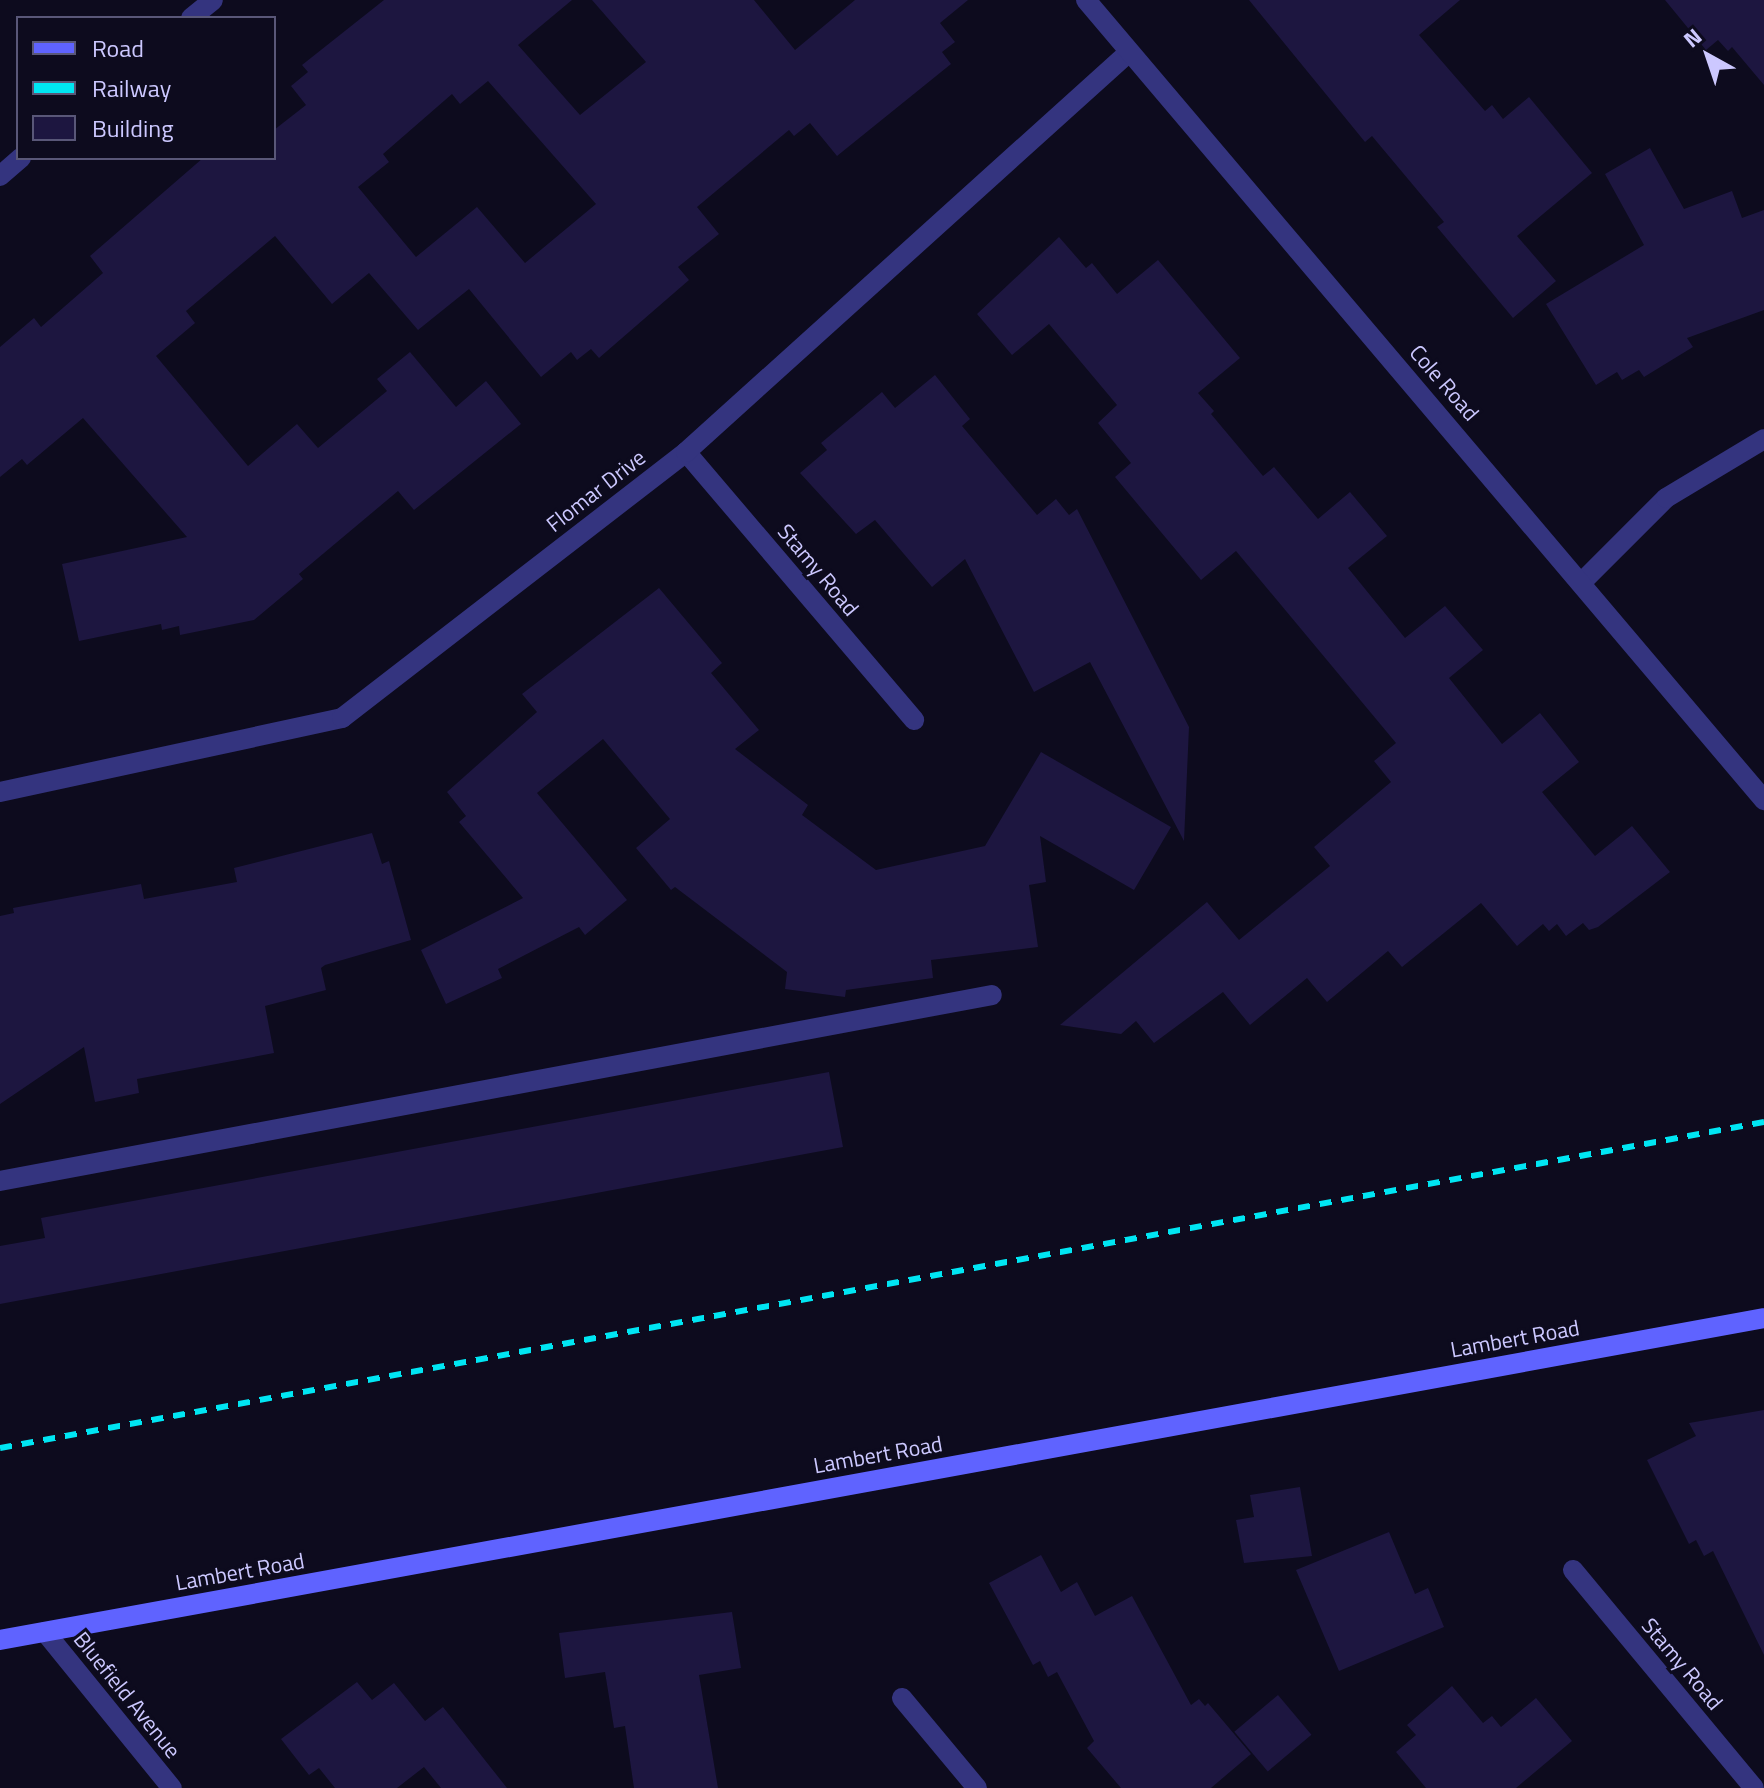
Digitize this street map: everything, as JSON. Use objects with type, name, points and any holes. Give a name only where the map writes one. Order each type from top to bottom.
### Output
[{"type":"main road","name":"Lambert Road","points":[[0,1640],[1764,1318]]},
{"type":"street","points":[[193,16],[213,0]]},
{"type":"street","name":"Cole Road","points":[[1086,0],[1128,53],[1583,581],[1764,800]]},
{"type":"street","name":"Flomar Drive","points":[[0,792],[342,718],[686,452],[1128,53]]},
{"type":"street","points":[[0,176],[19,160]]},
{"type":"street","points":[[1583,581],[1666,498],[1764,439]]},
{"type":"street","name":"Stamy Road","points":[[686,452],[914,720]]},
{"type":"street","points":[[0,1181],[992,995]]},
{"type":"street","name":"Stamy Road","points":[[1573,1570],[1754,1788]]},
{"type":"street","name":"Bluefield Avenue","points":[[45,1632],[172,1788]]},
{"type":"street","points":[[902,1698],[977,1788]]},
{"type":"building","points":[[384,0],[572,0],[518,45],[580,115],[646,62],[592,0],[754,0],[795,50],[855,0],[968,0],[940,23],[955,42],[942,52],[951,64],[837,156],[810,123],[794,136],[789,130],[697,207],[719,234],[678,267],[689,280],[599,358],[591,349],[577,360],[571,352],[541,377],[469,289],[418,330],[369,273],[332,304],[275,236],[186,311],[195,323],[156,356],[248,466],[297,424],[318,448],[387,391],[377,379],[410,352],[456,407],[486,381],[521,424],[414,510],[398,491],[299,574],[303,579],[254,620],[180,635],[179,626],[162,630],[161,624],[79,641],[62,564],[187,537],[83,418],[27,465],[22,459],[0,477],[0,347],[34,318],[41,327],[103,273],[90,256],[201,160],[276,160],[276,128],[306,105],[291,86],[308,72],[302,65]],"holes":[[[488,81],[596,204],[525,263],[477,207],[416,257],[358,187],[389,162],[383,154],[452,94],[460,104]]]},
{"type":"building","points":[[1249,0],[1460,0],[1419,35],[1485,111],[1492,105],[1503,119],[1529,97],[1592,173],[1517,236],[1556,281],[1513,318],[1437,227],[1444,222],[1372,136],[1365,142]]},
{"type":"building","points":[[1665,0],[1764,0],[1764,85],[1732,47],[1728,51],[1718,40],[1706,50]]},
{"type":"building","points":[[1650,148],[1684,209],[1732,191],[1742,218],[1764,210],[1764,310],[1687,338],[1693,347],[1644,377],[1639,370],[1622,380],[1617,372],[1596,385],[1546,304],[1644,245],[1605,174]]},
{"type":"building","points":[[1059,237],[1086,268],[1092,263],[1117,294],[1158,260],[1240,358],[1198,393],[1214,411],[1211,414],[1263,476],[1274,467],[1318,519],[1350,492],[1387,536],[1348,568],[1405,638],[1445,606],[1483,650],[1449,678],[1502,744],[1540,713],[1579,762],[1542,792],[1595,856],[1632,826],[1670,872],[1598,927],[1589,930],[1583,923],[1566,936],[1557,924],[1549,931],[1543,924],[1517,946],[1481,903],[1402,967],[1388,951],[1327,1002],[1307,978],[1250,1025],[1223,992],[1154,1043],[1136,1021],[1121,1034],[1060,1025],[1207,902],[1239,940],[1330,866],[1314,847],[1391,782],[1374,761],[1396,743],[1236,551],[1201,580],[1115,477],[1131,463],[1098,423],[1117,405],[1049,324],[1012,355],[977,314]]},
{"type":"building","points":[[935,375],[970,419],[962,426],[1037,515],[1056,499],[1069,515],[1077,509],[1189,727],[1184,841],[1090,662],[1034,692],[965,559],[932,587],[875,520],[856,534],[800,473],[827,450],[821,443],[882,392],[895,408]]},
{"type":"building","points":[[659,588],[722,663],[711,673],[759,730],[735,749],[808,805],[802,815],[876,870],[985,846],[1041,752],[1171,827],[1134,890],[1040,836],[1046,882],[1029,885],[1038,947],[931,960],[933,978],[846,990],[845,997],[785,989],[787,972],[675,887],[671,890],[636,848],[670,819],[603,739],[537,793],[627,900],[585,935],[579,927],[498,969],[502,978],[446,1004],[421,950],[523,898],[459,822],[466,816],[447,792],[537,712],[522,694]]},
{"type":"building","points":[[372,833],[382,864],[389,861],[411,940],[325,965],[321,968],[326,990],[265,1006],[274,1053],[137,1079],[139,1093],[95,1102],[84,1047],[0,1104],[0,916],[14,913],[13,908],[141,884],[144,899],[237,882],[234,868]]},
{"type":"building","points":[[829,1072],[843,1147],[0,1304],[0,1246],[45,1238],[41,1218]]},
{"type":"building","points":[[1764,1410],[1764,1655],[1713,1551],[1704,1556],[1696,1540],[1689,1544],[1647,1460],[1696,1436],[1689,1423]]},
{"type":"building","points":[[1300,1487],[1312,1556],[1244,1563],[1236,1520],[1254,1517],[1250,1495]]},
{"type":"building","points":[[1389,1532],[1415,1594],[1428,1588],[1444,1627],[1339,1671],[1296,1570]]},
{"type":"building","points":[[1041,1555],[1061,1592],[1077,1582],[1095,1616],[1132,1596],[1191,1705],[1199,1699],[1205,1706],[1208,1703],[1251,1754],[1211,1788],[1121,1788],[1087,1748],[1094,1741],[1057,1672],[1048,1677],[1040,1661],[1033,1665],[989,1583]]},
{"type":"building","points":[[732,1612],[741,1668],[699,1675],[718,1788],[634,1788],[625,1726],[614,1728],[605,1672],[565,1678],[559,1633]]},
{"type":"building","points":[[357,1682],[372,1700],[394,1683],[425,1721],[443,1707],[507,1788],[441,1788],[424,1767],[397,1788],[335,1788],[319,1768],[309,1775],[281,1739]]},
{"type":"building","points":[[1452,1686],[1483,1723],[1492,1716],[1501,1727],[1536,1698],[1572,1741],[1516,1788],[1426,1788],[1396,1752],[1416,1735],[1407,1725]]},
{"type":"building","points":[[1278,1695],[1311,1735],[1268,1771],[1234,1732]]},
{"type":"railway","points":[[0,1448],[1764,1122]]}]
